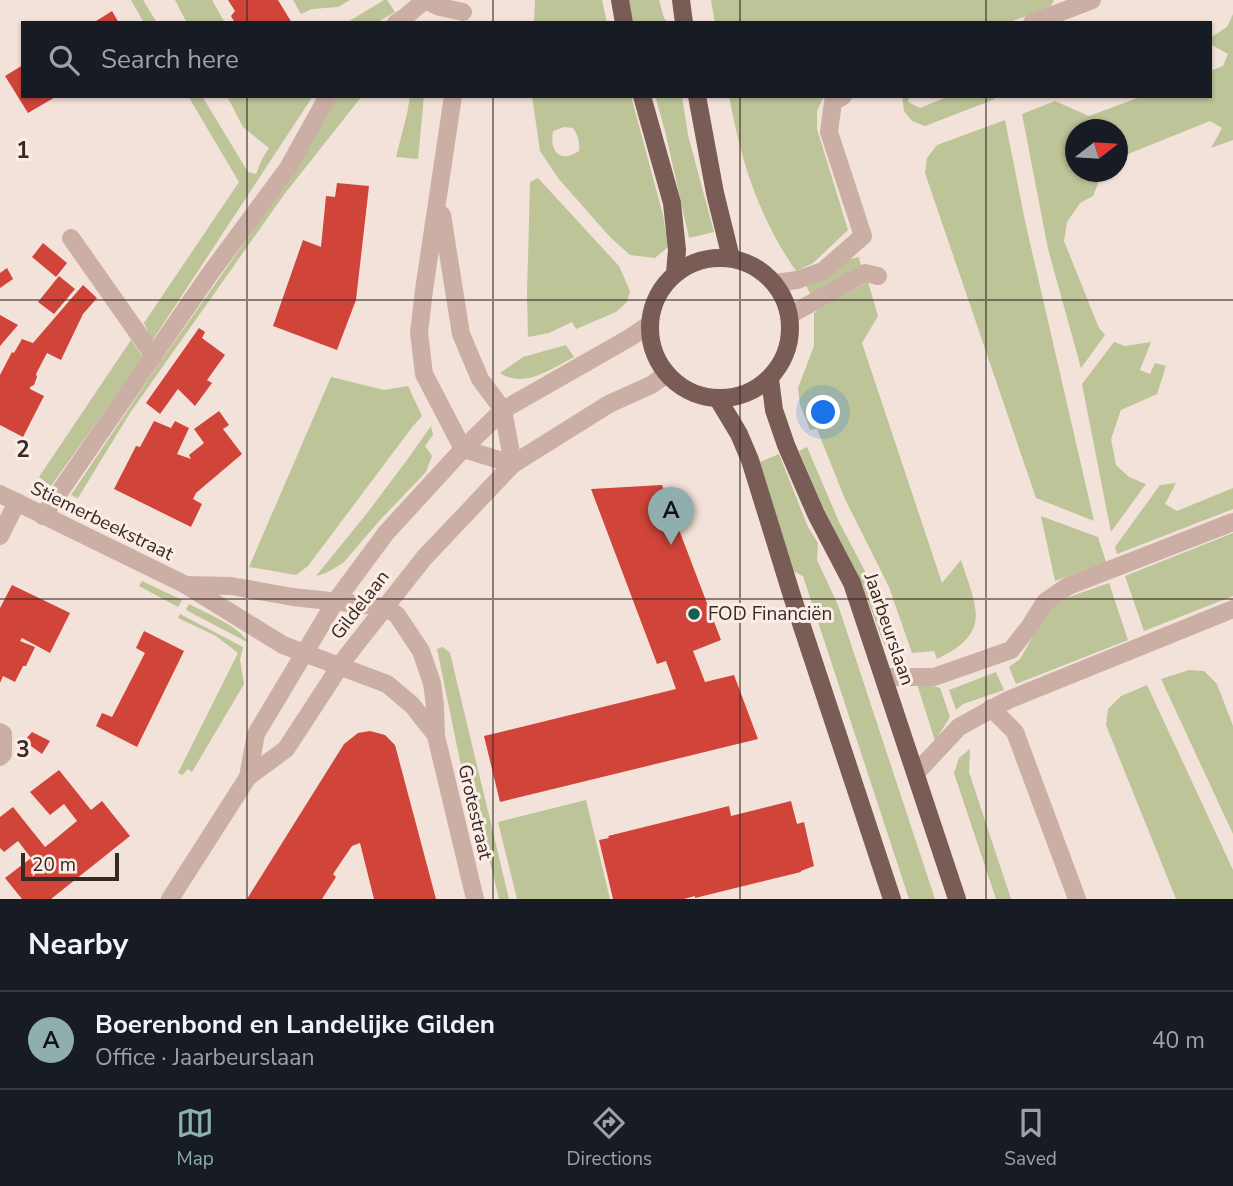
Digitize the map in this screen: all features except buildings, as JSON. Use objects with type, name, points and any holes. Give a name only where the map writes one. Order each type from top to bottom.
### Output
[{"type":"main road","points":[[620,0],[624,21]]},
{"type":"main road","points":[[681,0],[684,21]]},
{"type":"main road","points":[[643,98],[672,203],[677,250],[675,273]]},
{"type":"main road","points":[[697,98],[715,193],[731,258]]},
{"type":"main road","points":[[711,258],[731,258],[748,262],[763,271],[775,283],[785,298],[791,332],[788,349],[769,379],[754,390],[737,397],[718,399],[681,387],[667,374],[657,359],[651,342],[650,324],[655,301],[675,273],[692,263],[711,258]]},
{"type":"main road","name":"Jaarbeurslaan","points":[[769,379],[774,410],[786,445],[816,514],[852,583],[957,899]]},
{"type":"main road","points":[[718,399],[739,434],[750,460],[892,899]]},
{"type":"street","points":[[399,21],[425,0],[440,7],[463,12]]},
{"type":"street","points":[[1037,21],[1093,0]]},
{"type":"street","points":[[43,516],[209,275],[288,168],[327,98]]},
{"type":"street","points":[[439,197],[461,334],[480,379],[503,410],[513,464],[463,449],[424,374],[419,333],[453,98]]},
{"type":"street","points":[[775,283],[797,280],[823,271],[863,236],[828,132],[833,102],[840,98]]},
{"type":"street","points":[[71,238],[154,356]]},
{"type":"street","points":[[790,315],[865,273],[878,276]]},
{"type":"street","name":"Gildelaan","points":[[248,777],[256,734],[335,602],[386,533],[463,449],[503,410],[650,324]]},
{"type":"street","name":"Gildelaan","points":[[170,899],[248,777],[286,749],[340,666],[424,558],[513,464],[609,404],[651,385],[667,374]]},
{"type":"street","name":"Stiemerbeekstraat","points":[[0,494],[186,585],[283,645],[303,653]]},
{"type":"street","points":[[0,536],[17,502]]},
{"type":"street","points":[[884,677],[934,677],[1010,650],[1045,602],[1068,586],[1233,522]]},
{"type":"street","name":"Stiemerbeekstraat","points":[[186,585],[232,586],[335,602]]},
{"type":"street","points":[[335,602],[385,607]]},
{"type":"street","name":"Grotestraat","points":[[385,607],[397,615],[421,651],[432,683],[436,706],[435,734],[475,899]]},
{"type":"street","points":[[916,773],[958,727],[1008,699],[1233,609]]},
{"type":"street","name":"Grotestraat","points":[[303,653],[387,684],[412,705],[435,734]]},
{"type":"street","points":[[991,708],[1015,732],[1077,899]]},
{"type":"street","points":[[0,732],[3,734],[3,754],[0,757]]},
{"type":"green space","points":[[131,0],[143,0],[156,21],[143,21]]},
{"type":"green space","points":[[175,0],[212,0],[224,21],[186,21]]},
{"type":"green space","points":[[293,0],[350,0],[338,7],[312,9],[301,14]]},
{"type":"green space","points":[[384,0],[387,0],[395,12],[379,21],[349,21]]},
{"type":"green space","points":[[535,0],[602,0],[607,21],[534,21]]},
{"type":"green space","points":[[628,0],[659,0],[667,21],[632,21]]},
{"type":"green space","points":[[711,0],[1054,1],[1049,8],[1013,21],[715,21]]},
{"type":"green space","points":[[1233,14],[1233,140],[1211,148],[1222,128],[1210,121],[1128,154],[1128,119],[1065,119],[1065,182],[1099,182],[1093,196],[1080,203],[1067,222],[1064,241],[1099,328],[1105,335],[1081,368],[1048,249],[1022,114],[1055,101],[1089,116],[1138,98],[1212,98],[1212,70],[1223,66],[1228,54],[1212,45],[1212,37],[1227,27]]},
{"type":"green space","points":[[189,98],[203,98],[248,172],[256,174],[269,148],[243,127],[228,98],[312,98],[152,341],[144,323],[239,182]]},
{"type":"green space","points":[[337,98],[360,98],[283,196],[130,413],[78,498],[71,495],[154,371],[299,165]]},
{"type":"green space","points":[[410,98],[424,98],[418,159],[396,157]]},
{"type":"green space","points":[[532,98],[632,98],[663,215],[668,247],[655,258],[630,255],[610,237],[558,178],[540,151]],"holes":[[[564,127],[573,128],[579,151],[561,156],[554,150],[553,131]]]},
{"type":"green space","points":[[656,98],[682,98],[688,135],[714,232],[689,238]]},
{"type":"green space","points":[[729,98],[823,98],[817,111],[817,129],[848,230],[813,263],[796,271],[783,250],[761,209],[739,143]]},
{"type":"green space","points":[[902,98],[909,98],[908,102],[920,108],[944,98],[995,99],[925,126],[912,121],[904,111]]},
{"type":"green space","points":[[1005,120],[1025,221],[1094,521],[1036,498],[925,173],[927,158],[937,145]]},
{"type":"green space","points":[[538,178],[619,266],[630,291],[627,302],[616,312],[576,329],[572,322],[549,333],[528,337],[530,182]]},
{"type":"green space","points":[[859,257],[861,267],[811,296],[806,285],[845,260]]},
{"type":"green space","points":[[868,282],[878,316],[862,343],[942,583],[961,560],[975,606],[973,629],[966,639],[937,659],[934,651],[912,653],[889,587],[845,499],[817,429],[810,430],[800,405],[798,388],[814,346],[814,313]]},
{"type":"green space","points":[[131,340],[143,357],[51,486],[39,477]]},
{"type":"green space","points":[[1114,342],[1125,346],[1151,342],[1140,370],[1150,374],[1155,363],[1166,366],[1157,394],[1121,410],[1111,439],[1116,465],[1129,477],[1146,484],[1111,532],[1082,384]]},
{"type":"green space","points":[[566,345],[574,357],[547,372],[518,379],[500,373],[523,357]]},
{"type":"green space","points":[[331,377],[384,390],[408,386],[422,416],[308,566],[296,575],[249,567]]},
{"type":"green space","points":[[431,426],[433,435],[425,446],[432,456],[426,472],[343,563],[316,576],[368,512]]},
{"type":"green space","points":[[807,447],[839,522],[866,573],[893,653],[884,644],[861,582],[822,505],[799,451]]},
{"type":"green space","points":[[779,454],[808,527],[818,543],[817,560],[838,605],[935,899],[909,899],[803,576],[793,571],[760,462]]},
{"type":"green space","points":[[1176,483],[1165,504],[1177,511],[1233,488],[1233,509],[1117,554],[1115,547],[1160,485]]},
{"type":"green space","points":[[1041,516],[1098,537],[1106,562],[1055,581]]},
{"type":"green space","points":[[1233,533],[1233,596],[1144,631],[1125,576]]},
{"type":"green space","points":[[142,581],[182,600],[178,607],[139,586]]},
{"type":"green space","points":[[1109,583],[1128,640],[1016,684],[1009,667],[1020,659],[1048,610],[1066,598]]},
{"type":"green space","points":[[189,604],[230,625],[249,643],[186,610]]},
{"type":"green space","points":[[180,614],[243,647],[240,660],[244,684],[192,772],[188,769],[182,775],[178,773],[238,653],[216,636],[178,618]]},
{"type":"green space","points":[[443,647],[450,653],[509,899],[499,899],[469,775],[463,775],[437,649]]},
{"type":"green space","points":[[1189,670],[1204,671],[1217,684],[1233,726],[1233,834],[1161,679]]},
{"type":"green space","points":[[996,672],[1004,690],[963,704],[956,710],[949,690]]},
{"type":"green space","points":[[916,681],[940,688],[950,717],[935,741]]},
{"type":"green space","points":[[1147,685],[1233,870],[1233,899],[1176,899],[1106,725],[1108,709],[1121,696]]},
{"type":"green space","points":[[970,749],[969,772],[1011,899],[996,899],[954,773],[959,758]]},
{"type":"green space","points":[[586,800],[610,899],[517,899],[498,822]]},
{"type":"place","name":"Boerenbond en Landelijke Gilden","points":[[671,545]]},
{"type":"place","name":"FOD Financiën","points":[[694,614]]}]
